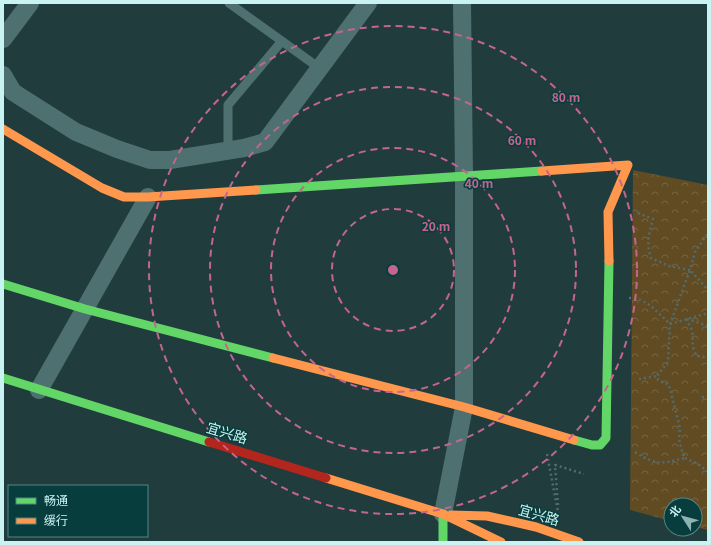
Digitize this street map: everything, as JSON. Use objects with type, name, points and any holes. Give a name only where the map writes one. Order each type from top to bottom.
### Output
[{"type":"street","points":[[3,39],[30,3]]},
{"type":"street","points":[[3,75],[13,92],[76,132],[137,156],[150,160],[170,160],[228,151],[265,142],[321,69],[368,3]]},
{"type":"street","points":[[443,542],[444,514],[464,407],[462,3]]},
{"type":"street","points":[[3,129],[102,188],[124,197],[148,197],[628,165],[608,212],[606,438],[600,445],[464,407],[85,309],[3,284]]},
{"type":"street","points":[[39,390],[148,197]]},
{"type":"street","name":"宜兴路","points":[[3,378],[444,514],[501,542]]},
{"type":"street","name":"宜兴路","points":[[444,514],[487,516],[536,527],[579,542]]},
{"type":"lane","points":[[229,3],[321,69]]},
{"type":"lane","points":[[228,151],[228,105],[282,42]]},
{"type":"path","points":[[638,213],[653,219],[648,239],[648,250],[651,258],[669,266],[690,270],[708,290]]},
{"type":"path","points":[[639,379],[657,376],[668,362],[670,324],[695,252],[708,233]]},
{"type":"path","points":[[608,298],[638,298],[651,306],[670,324]]},
{"type":"path","points":[[670,324],[708,313]]},
{"type":"path","points":[[686,319],[708,326]]},
{"type":"path","points":[[686,319],[692,331],[692,345],[694,351],[697,356],[704,358],[708,356]]},
{"type":"path","points":[[657,376],[658,380],[669,385],[680,428],[682,451],[686,458],[698,464],[708,472]]},
{"type":"path","points":[[702,398],[708,398]]},
{"type":"path","points":[[546,450],[559,518],[555,465],[584,474]]},
{"type":"path","points":[[635,452],[650,460],[662,464],[686,458]]},
{"type":"green space","points":[[633,170],[708,185],[708,530],[703,529],[703,497],[663,497],[663,519],[630,510]]},
{"type":"traffic: fast","points":[[256,190],[542,171]]},
{"type":"traffic: fast","points":[[574,440],[592,445],[600,445],[606,438],[609,261]]},
{"type":"traffic: fast","points":[[3,284],[85,309],[273,358]]},
{"type":"traffic: fast","points":[[3,378],[209,442]]},
{"type":"traffic: fast","points":[[443,514],[443,542]]},
{"type":"traffic: slow","points":[[3,129],[102,188],[124,197],[148,197],[256,190]]},
{"type":"traffic: slow","points":[[542,171],[628,165],[608,212],[609,261]]},
{"type":"traffic: slow","points":[[273,358],[464,407],[574,440]]},
{"type":"traffic: slow","points":[[326,478],[443,514],[501,542]]},
{"type":"traffic: slow","points":[[451,515],[487,516],[536,527],[579,542]]},
{"type":"traffic: jam","points":[[209,442],[326,478]]}]
